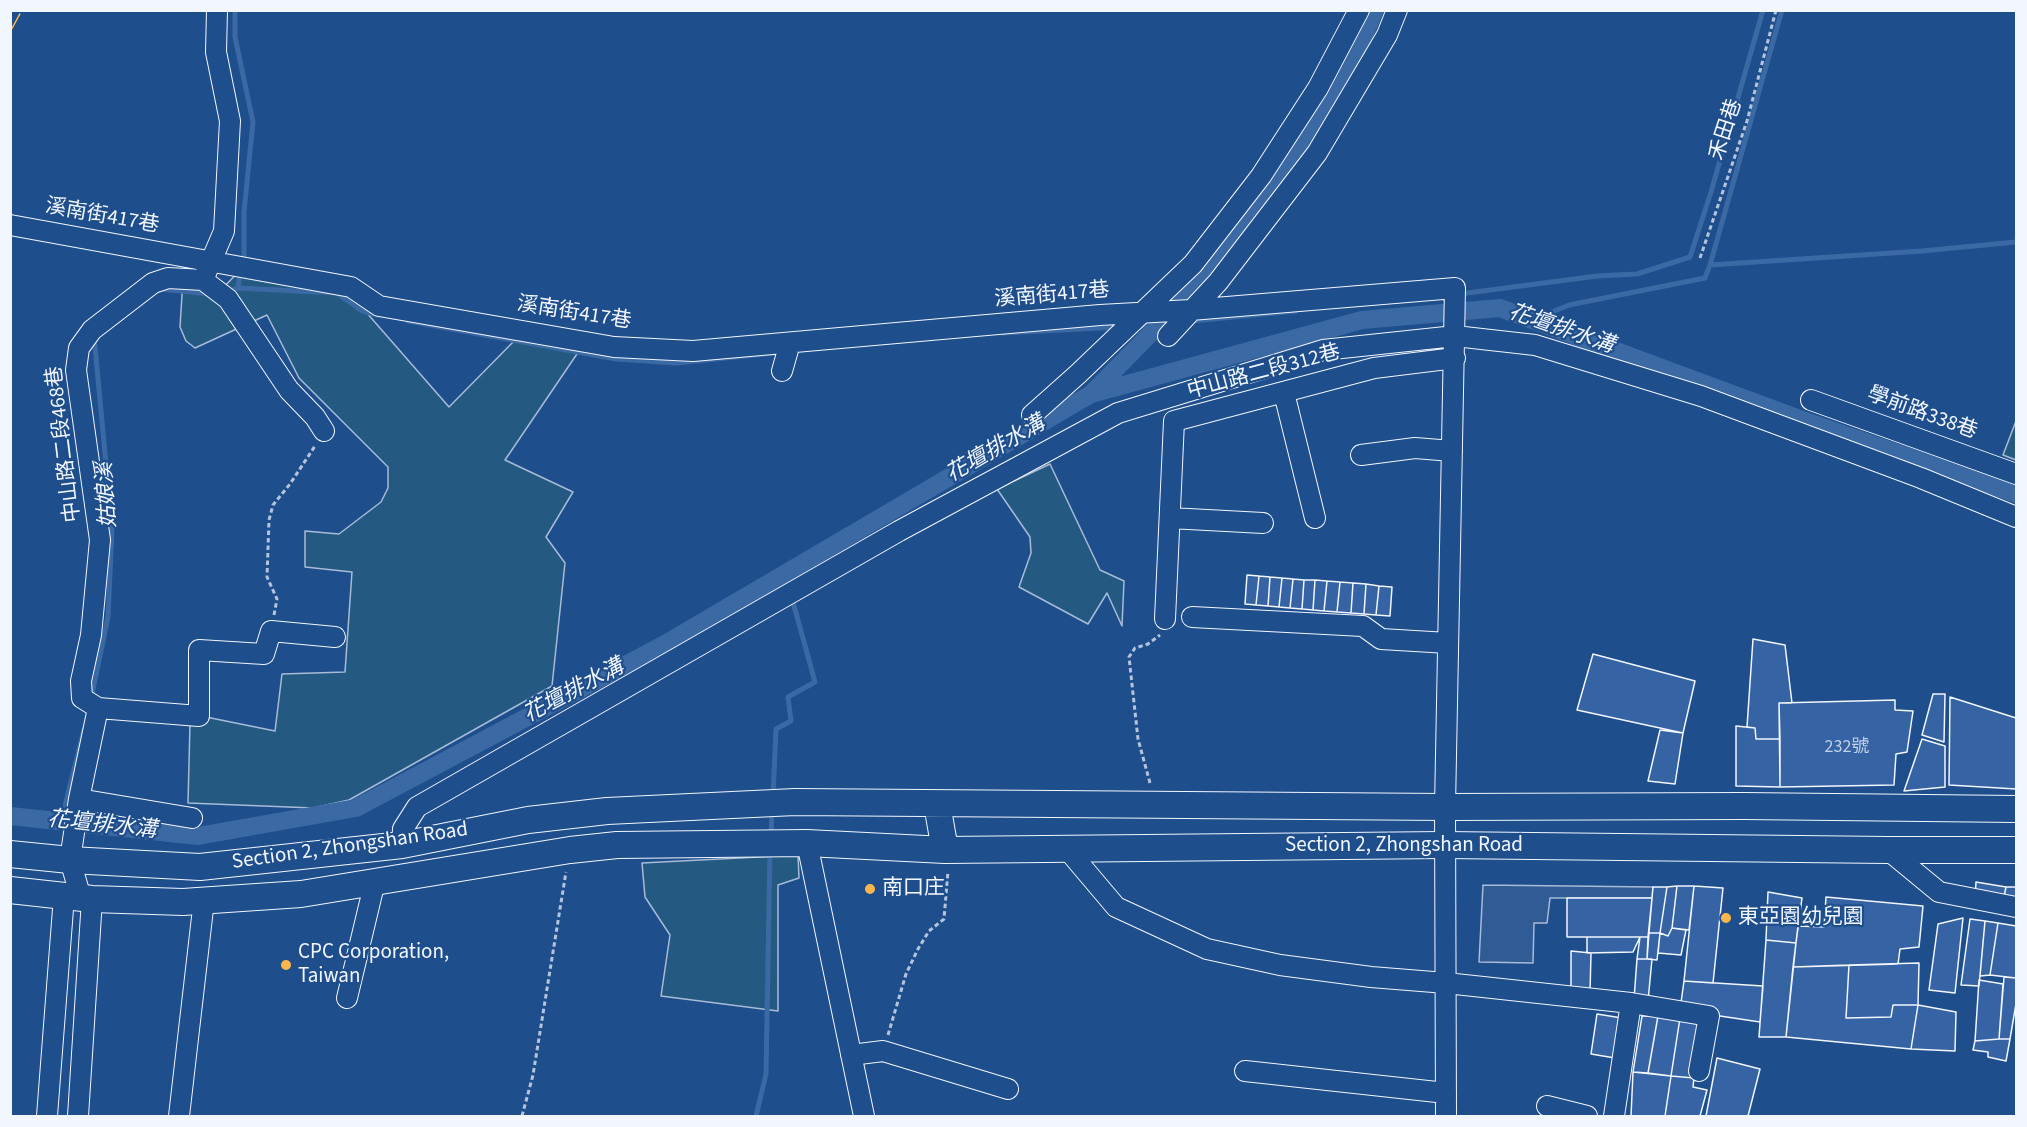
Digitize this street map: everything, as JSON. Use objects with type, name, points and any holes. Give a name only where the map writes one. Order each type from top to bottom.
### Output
[{"type":"main road","name":"Section 2, Zhongshan Road","points":[[10,854],[71,848],[201,867],[402,845],[528,820],[607,811],[795,802],[1155,805],[1444,826],[1888,850],[2016,850]]},
{"type":"main road","points":[[937,804],[945,850]]},
{"type":"main road","name":"Section 2, Zhongshan Road","points":[[10,890],[79,898],[183,902],[301,894],[570,850],[617,845],[799,843],[945,850],[1067,849],[1743,806],[2016,809]]},
{"type":"street","points":[[217,10],[216,52],[230,121],[224,231],[203,280],[228,299],[289,390],[315,417],[324,431]]},
{"type":"street","points":[[1032,415],[1193,264],[1260,176],[1318,88],[1359,10]]},
{"type":"street","points":[[1168,336],[1218,282],[1317,153],[1387,35],[1397,10]]},
{"type":"street","name":"溪南街417巷","points":[[10,225],[351,287],[379,306],[614,347],[693,351],[1100,315],[1191,310],[1455,288],[1455,336]]},
{"type":"street","name":"中山路二段468巷","points":[[98,708],[82,698],[81,681],[91,635],[100,540],[76,370],[79,348],[92,330],[153,283],[168,278],[203,280]]},
{"type":"street","points":[[1446,1116],[1444,826],[1455,336]]},
{"type":"street","points":[[402,845],[403,829],[417,807],[899,531],[1118,413],[1323,350],[1455,336],[1535,345],[1701,396],[1921,478],[2016,517]]},
{"type":"street","points":[[782,371],[790,343]]},
{"type":"street","name":"中山路二段312巷","points":[[1165,619],[1174,421],[1374,368],[1455,358]]},
{"type":"street","points":[[1284,393],[1315,518]]},
{"type":"street","name":"學前路338巷","points":[[1811,400],[2016,474]]},
{"type":"street","points":[[1361,455],[1415,448],[1452,451]]},
{"type":"street","points":[[1170,518],[1263,523]]},
{"type":"street","points":[[1192,617],[1363,626],[1381,639],[1448,644]]},
{"type":"street","points":[[78,1116],[79,898],[71,848],[98,708],[199,716],[199,650],[264,654],[271,632],[335,637]]},
{"type":"street","points":[[79,799],[192,818]]},
{"type":"street","points":[[799,843],[864,1116]]},
{"type":"street","points":[[1067,849],[1116,908],[1207,949],[1280,966],[1630,1003],[1709,1017],[1699,1071]]},
{"type":"street","points":[[1888,850],[1940,892],[2016,907]]},
{"type":"street","points":[[347,998],[375,881]]},
{"type":"street","points":[[47,1116],[79,898]]},
{"type":"street","points":[[179,1116],[204,900]]},
{"type":"street","points":[[1614,1116],[1630,1003]]},
{"type":"street","points":[[851,1055],[883,1051],[1008,1089]]},
{"type":"street","points":[[1245,1071],[1446,1093]]},
{"type":"street","points":[[1547,1106],[1587,1116]]},
{"type":"path","name":"禾田巷","points":[[1700,258],[1747,121],[1776,10]]},
{"type":"path","points":[[271,632],[277,600],[267,577],[269,520],[273,505],[290,484],[324,431]]},
{"type":"path","points":[[1155,805],[1138,739],[1129,657],[1135,648],[1159,637],[1165,619]]},
{"type":"path","points":[[522,1116],[533,1075],[570,850]]},
{"type":"path","points":[[883,1051],[906,974],[929,931],[944,919],[948,870],[945,850]]},
{"type":"shaded area","points":[[243,267],[361,292],[366,312],[449,407],[517,338],[579,351],[505,460],[573,492],[546,537],[565,563],[552,686],[349,800],[313,808],[188,803],[190,723],[206,717],[275,731],[282,674],[345,672],[352,572],[305,567],[305,531],[339,534],[381,502],[388,488],[388,467],[299,378],[267,315],[195,348],[186,341],[180,327],[183,279],[223,288]]},
{"type":"shaded area","points":[[2016,421],[2016,460],[2003,455]]},
{"type":"shaded area","points":[[1050,464],[1100,570],[1124,581],[1122,626],[1107,593],[1088,624],[1019,587],[1031,553],[1030,537],[997,489]]},
{"type":"shaded area","points":[[798,855],[799,878],[778,885],[778,1011],[661,996],[670,935],[645,897],[642,863]]},
{"type":"shaded area","points":[[1483,885],[1653,887],[1652,898],[1550,898],[1547,923],[1534,923],[1533,963],[1479,962]]},
{"type":"building","points":[[1247,575],[1259,576],[1256,605],[1245,604]]},
{"type":"building","points":[[1259,576],[1270,577],[1268,606],[1256,605]]},
{"type":"building","points":[[1270,577],[1282,578],[1279,607],[1268,606]]},
{"type":"building","points":[[1282,578],[1293,579],[1290,608],[1279,607]]},
{"type":"building","points":[[1293,579],[1304,580],[1302,609],[1290,608]]},
{"type":"building","points":[[1304,580],[1315,580],[1313,610],[1302,609]]},
{"type":"building","points":[[1315,580],[1327,581],[1324,611],[1313,610]]},
{"type":"building","points":[[1327,581],[1340,582],[1337,612],[1324,611]]},
{"type":"building","points":[[1340,582],[1353,583],[1351,613],[1337,612]]},
{"type":"building","points":[[1353,583],[1366,584],[1364,614],[1351,613]]},
{"type":"building","points":[[1366,584],[1379,586],[1376,615],[1364,614]]},
{"type":"building","points":[[1379,586],[1392,587],[1390,616],[1376,615]]},
{"type":"building","points":[[1753,639],[1785,645],[1792,703],[1779,703],[1780,739],[1756,739],[1755,728],[1747,727]]},
{"type":"building","points":[[1593,654],[1695,681],[1683,733],[1577,710]]},
{"type":"building","points":[[1933,694],[1945,694],[1944,742],[1922,735]]},
{"type":"building","points":[[1950,697],[2016,718],[2016,789],[1949,785]]},
{"type":"building","points":[[1895,700],[1895,710],[1913,711],[1907,752],[1896,754],[1894,785],[1780,787],[1779,703]]},
{"type":"building","points":[[1736,726],[1755,728],[1756,739],[1780,739],[1780,787],[1736,786]]},
{"type":"building","points":[[1660,730],[1683,733],[1675,784],[1648,781]]},
{"type":"building","points":[[1922,739],[1945,746],[1945,787],[1904,791]]},
{"type":"building","points":[[1976,882],[2006,887],[2003,902],[1975,898]]},
{"type":"building","points":[[1677,886],[1694,886],[1689,930],[1672,928]]},
{"type":"building","points":[[1677,886],[1672,928],[1668,936],[1660,933],[1667,887]]},
{"type":"building","points":[[1694,886],[1723,888],[1713,983],[1684,981]]},
{"type":"building","points":[[1653,887],[1667,887],[1660,933],[1649,933]]},
{"type":"building","points":[[2006,887],[2016,887],[2016,905],[2003,902]]},
{"type":"building","points":[[1768,892],[1802,898],[1796,943],[1766,940]]},
{"type":"building","points":[[1826,897],[1923,906],[1919,947],[1900,949],[1898,964],[1793,967],[1798,926],[1824,927]]},
{"type":"building","points":[[1567,898],[1652,898],[1648,937],[1567,937]]},
{"type":"building","points":[[1963,918],[1955,993],[1929,990],[1938,924]]},
{"type":"building","points":[[1970,919],[1985,921],[1979,986],[1961,985]]},
{"type":"building","points":[[1985,921],[1998,923],[1990,975],[1980,976]]},
{"type":"building","points":[[1998,923],[2016,926],[2016,978],[1990,975]]},
{"type":"building","points":[[1672,928],[1686,930],[1681,955],[1658,953],[1660,933],[1668,936]]},
{"type":"building","points":[[1649,933],[1660,933],[1657,960],[1647,959]]},
{"type":"building","points":[[1587,937],[1640,937],[1633,952],[1587,953]]},
{"type":"building","points":[[1640,937],[1648,937],[1647,959],[1637,959]]},
{"type":"building","points":[[1766,940],[1796,943],[1786,1037],[1759,1037]]},
{"type":"building","points":[[1571,951],[1591,953],[1590,993],[1571,992]]},
{"type":"building","points":[[1637,959],[1652,959],[1648,1001],[1634,999]]},
{"type":"building","points":[[1919,963],[1918,1005],[1893,1005],[1891,1017],[1846,1018],[1849,965]]},
{"type":"building","points":[[1849,965],[1846,1018],[1891,1017],[1893,1005],[1918,1005],[1911,1049],[1786,1037],[1793,967]]},
{"type":"building","points":[[2004,977],[2016,978],[2016,1004],[2010,1039],[1999,1039]]},
{"type":"building","points":[[1979,980],[2003,984],[1999,1039],[1975,1041]]},
{"type":"building","points":[[1684,981],[1763,986],[1760,1022],[1680,1010]]},
{"type":"building","points":[[1918,1005],[1956,1012],[1955,1051],[1911,1049]]},
{"type":"building","points":[[1597,1014],[1628,1019],[1621,1059],[1591,1054]]},
{"type":"building","points":[[1642,1016],[1658,1016],[1648,1073],[1633,1072]]},
{"type":"building","points":[[1658,1016],[1680,1018],[1671,1076],[1648,1073]]},
{"type":"building","points":[[1680,1018],[1704,1023],[1694,1078],[1671,1076]]},
{"type":"building","points":[[2010,1039],[2006,1061],[1988,1057],[1988,1052],[1973,1050],[1975,1041]]},
{"type":"building","points":[[1717,1058],[1760,1069],[1748,1116],[1706,1116]]},
{"type":"building","points":[[1633,1072],[1671,1076],[1665,1116],[1631,1116]]},
{"type":"building","points":[[1671,1076],[1694,1078],[1693,1087],[1707,1090],[1700,1116],[1665,1116]]},
{"type":"waterway","name":"姑娘溪","points":[[235,10],[235,37],[253,122],[244,212],[244,256]]},
{"type":"waterway","name":"花壇排水溝","points":[[1093,392],[1159,325],[1275,186],[1344,81],[1375,10]]},
{"type":"waterway","points":[[1460,294],[1597,276],[1637,274],[1690,257],[1763,10]]},
{"type":"waterway","points":[[1710,265],[1782,10]]},
{"type":"waterway","points":[[1532,320],[1569,305],[1705,278],[1710,265],[1922,251],[2016,242]]},
{"type":"waterway","name":"姑娘溪","points":[[226,292],[238,288],[240,275]]},
{"type":"waterway","points":[[238,288],[337,293],[362,311],[378,315]]},
{"type":"waterway","name":"姑娘溪","points":[[158,291],[160,289],[211,294]]},
{"type":"waterway","name":"花壇排水溝","points":[[10,816],[198,836],[356,808],[665,644],[1091,394],[1362,320],[1500,308],[1805,421],[2016,494]]},
{"type":"waterway","points":[[1191,321],[1296,311]]},
{"type":"waterway","points":[[408,321],[616,359],[676,363],[775,353]]},
{"type":"waterway","name":"花壇排水溝","points":[[1138,326],[1170,324]]},
{"type":"waterway","points":[[1003,333],[1119,327]]},
{"type":"waterway","name":"姑娘溪","points":[[91,699],[108,617],[112,528],[94,336]]},
{"type":"waterway","points":[[773,795],[776,729],[791,721],[788,697],[815,682],[785,573]]},
{"type":"waterway","name":"姑娘溪","points":[[61,822],[84,729]]},
{"type":"waterway","points":[[771,837],[772,810]]},
{"type":"waterway","points":[[756,1116],[766,1074],[770,849]]},
{"type":"power","points":[[10,32],[22,10]]},
{"type":"place","name":"南口庄","points":[[870,889]]},
{"type":"place","name":"東亞園幼兒園","points":[[1726,918]]},
{"type":"place","name":"CPC Corporation, Taiwan","points":[[286,965]]}]
